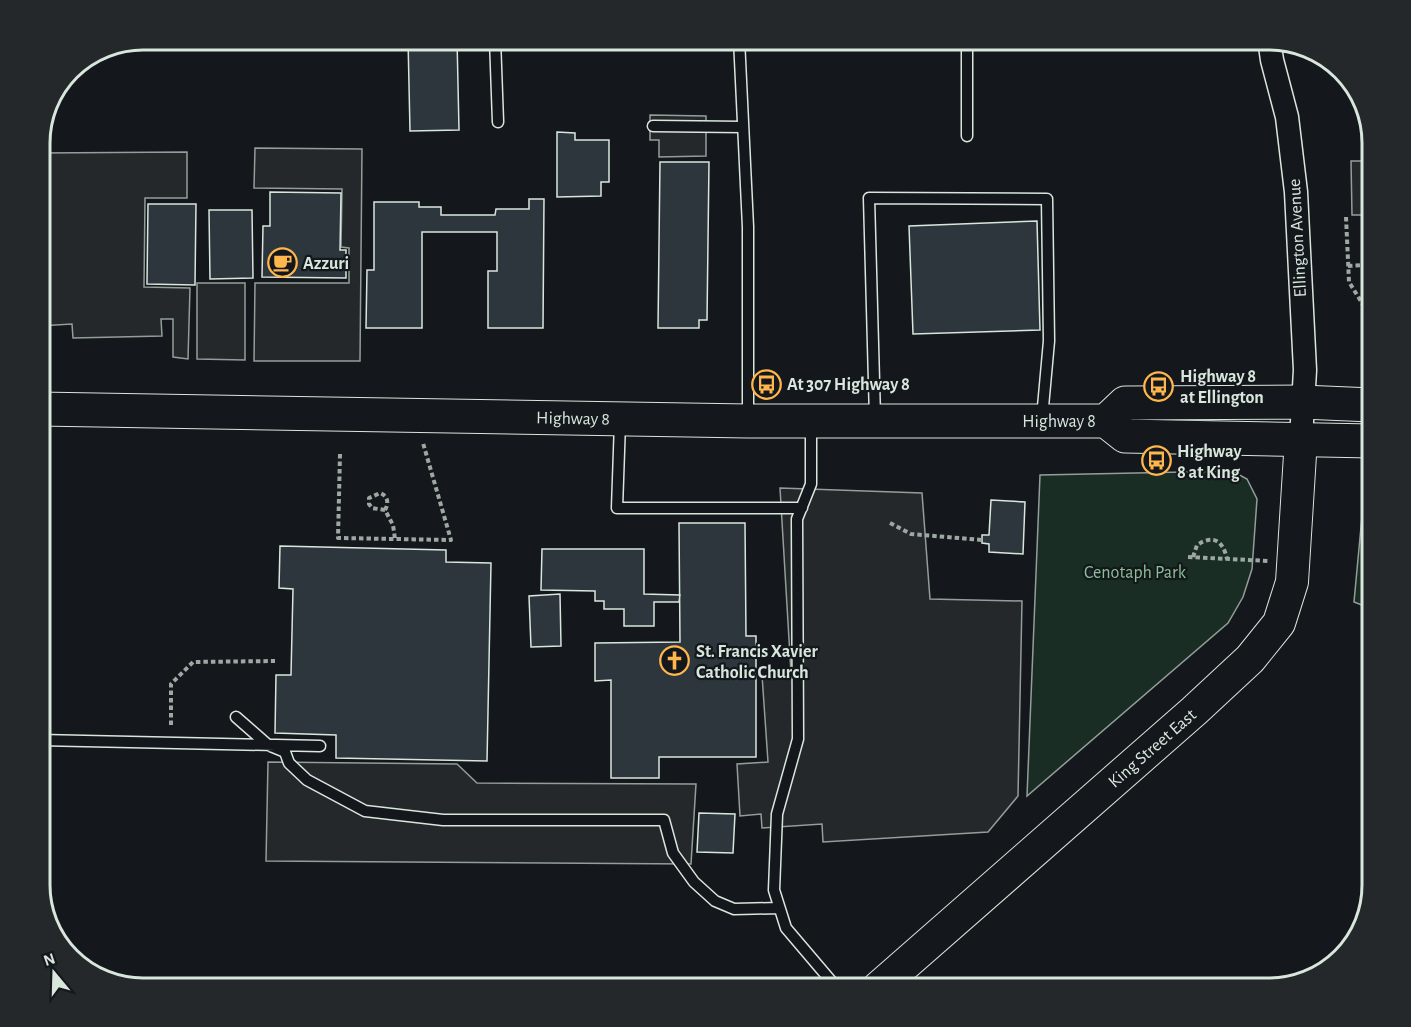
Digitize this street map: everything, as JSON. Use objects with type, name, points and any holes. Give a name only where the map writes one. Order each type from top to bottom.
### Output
[{"type":"main road","name":"Highway 8","points":[[1106,421],[1125,403],[1302,402],[1362,405]]},
{"type":"main road","name":"Highway 8","points":[[50,409],[748,421],[1106,421],[1125,436],[1362,441]]},
{"type":"main road","name":"King Street East","points":[[889,978],[1194,711],[1250,659],[1278,623],[1292,582],[1301,439]]},
{"type":"street","name":"Ellington Avenue","points":[[1271,50],[1287,117],[1296,192],[1305,370],[1301,439]]},
{"type":"lane","points":[[495,50],[498,122]]},
{"type":"lane","points":[[740,50],[748,227],[748,421]]},
{"type":"lane","points":[[967,50],[967,136]]},
{"type":"lane","points":[[653,126],[743,127]]},
{"type":"lane","points":[[876,421],[869,198],[1047,199],[1049,340],[1041,421]]},
{"type":"lane","points":[[620,418],[617,508],[802,508]]},
{"type":"lane","points":[[811,421],[811,484],[797,519],[798,739],[777,814],[774,890],[786,928],[828,978]]},
{"type":"lane","points":[[236,717],[268,745],[285,752],[289,763],[307,780],[365,810],[442,820],[664,820],[674,853],[694,882],[715,901],[734,909],[779,908]]},
{"type":"lane","points":[[50,740],[320,746]]},
{"type":"path","points":[[1346,217],[1349,282],[1362,303]]},
{"type":"path","points":[[1348,266],[1362,266]]},
{"type":"path","points":[[340,454],[338,538],[452,540],[423,447],[419,416]]},
{"type":"path","points":[[380,493],[384,495],[388,505],[385,510],[372,508],[369,498],[380,493]]},
{"type":"path","points":[[385,510],[393,525],[394,539]]},
{"type":"path","points":[[890,523],[911,534],[982,540]]},
{"type":"path","points":[[1227,559],[1225,548],[1219,541],[1211,540],[1197,545],[1191,557],[1227,559],[1294,562]]},
{"type":"path","points":[[171,743],[171,684],[193,662],[275,661]]},
{"type":"green space","name":"Cenotaph Park","points":[[1232,471],[1247,479],[1257,499],[1252,569],[1243,597],[1228,623],[1027,796],[1040,475]]},
{"type":"green space","points":[[1362,516],[1362,605],[1354,602]]},
{"type":"shaded area","points":[[650,115],[706,116],[706,156],[659,157],[659,140],[650,140]]},
{"type":"shaded area","points":[[255,148],[362,149],[360,361],[254,361],[255,283],[349,283],[349,248],[341,247],[342,189],[254,188]]},
{"type":"shaded area","points":[[187,152],[187,198],[145,198],[144,287],[190,288],[188,359],[173,357],[173,319],[161,319],[162,336],[73,338],[72,324],[50,325],[50,153]]},
{"type":"shaded area","points":[[1351,161],[1362,161],[1362,215],[1352,215]]},
{"type":"shaded area","points":[[197,283],[245,283],[245,360],[197,359]]},
{"type":"shaded area","points":[[780,488],[922,493],[930,599],[1022,601],[1018,796],[988,832],[823,842],[822,824],[762,828],[761,814],[740,816],[737,764],[768,762],[762,675],[791,673]]},
{"type":"shaded area","points":[[268,762],[457,764],[477,783],[696,784],[691,864],[266,861]]},
{"type":"building","points":[[408,50],[457,50],[459,130],[410,131]]},
{"type":"building","points":[[557,132],[575,133],[575,140],[609,140],[609,182],[601,182],[601,196],[557,197]]},
{"type":"building","points":[[660,162],[709,162],[707,320],[699,320],[699,328],[658,328]]},
{"type":"building","points":[[270,192],[341,193],[340,250],[346,250],[346,278],[262,277],[263,226],[270,226]]},
{"type":"building","points":[[529,199],[544,199],[543,328],[488,328],[488,271],[497,271],[497,232],[422,232],[422,328],[366,328],[367,270],[374,270],[374,202],[419,202],[419,207],[441,207],[441,215],[495,215],[496,209],[529,209]]},
{"type":"building","points":[[148,204],[196,204],[195,285],[147,284]]},
{"type":"building","points":[[209,210],[252,210],[253,278],[210,279]]},
{"type":"building","points":[[1037,221],[1040,330],[913,334],[909,226]]},
{"type":"building","points":[[991,500],[1025,502],[1023,554],[989,552],[989,544],[982,543],[982,535],[989,535]]},
{"type":"building","name":"St. Francis Xavier Catholic Church","points":[[679,523],[745,523],[746,636],[756,636],[756,757],[659,757],[659,778],[611,778],[611,680],[595,681],[595,643],[680,642]]},
{"type":"building","points":[[280,546],[446,550],[446,562],[491,563],[487,761],[336,758],[336,735],[275,733],[276,675],[291,675],[293,589],[279,588]]},
{"type":"building","points":[[542,549],[644,549],[644,594],[680,595],[679,602],[654,602],[654,626],[624,626],[624,609],[604,609],[604,601],[595,601],[595,591],[541,590]]},
{"type":"building","points":[[560,594],[561,646],[531,647],[529,596]]},
{"type":"building","points":[[699,813],[735,814],[733,853],[697,852]]},
{"type":"place","name":"Azzuri","points":[[282,263]]},
{"type":"place","name":"At 307 Highway 8","points":[[766,384]]},
{"type":"place","name":"Highway 8 at Ellington","points":[[1159,386]]},
{"type":"place","name":"Highway 8 at King","points":[[1156,461]]},
{"type":"place","name":"St. Francis Xavier Catholic Church","points":[[675,661]]}]
